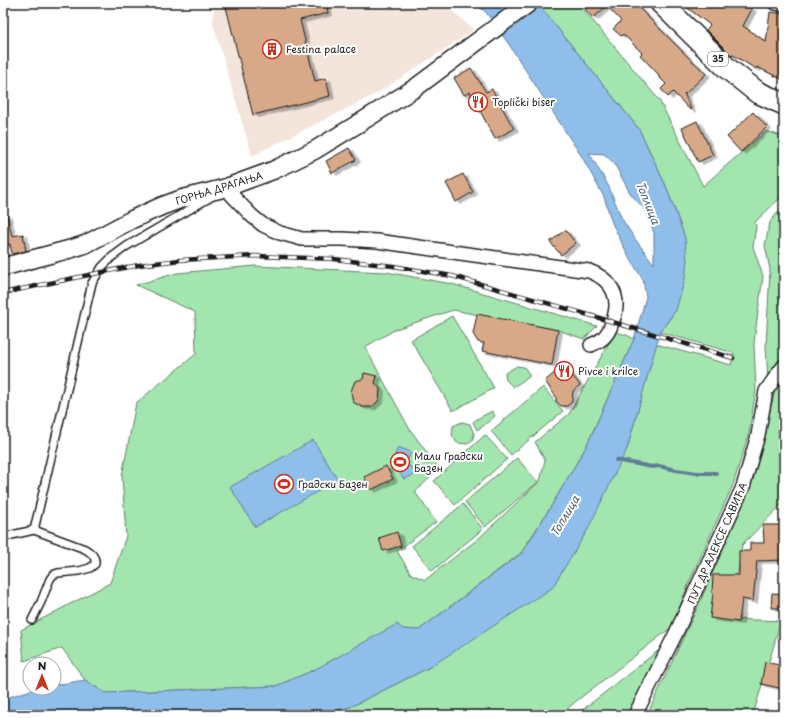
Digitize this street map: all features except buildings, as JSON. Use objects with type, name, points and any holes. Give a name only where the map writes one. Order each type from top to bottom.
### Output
[{"type":"main road","name":"35","points":[[661,3],[727,68],[757,92],[784,104]]},
{"type":"street","name":"ГОРЊА ДРАГАЊА","points":[[3,267],[86,244],[133,219],[162,206],[181,199],[225,188],[274,170],[315,150],[415,88],[529,3]]},
{"type":"street","points":[[775,3],[784,5]]},
{"type":"street","points":[[225,188],[252,216],[264,225],[280,233],[302,239],[378,241],[460,254],[589,270],[604,278],[614,292],[616,300],[616,315],[610,330],[602,339],[591,346]]},
{"type":"street","name":"ПУТ ДР АЛЕКСЕ САВИЋА","points":[[635,715],[676,633],[743,487],[758,435],[766,391],[776,375],[784,366]]},
{"type":"lane","points":[[34,530],[89,294],[98,273],[112,257],[127,246],[225,188]]},
{"type":"lane","points":[[3,537],[34,530],[85,549],[92,553],[95,559],[95,564],[90,568],[53,575],[32,620]]},
{"type":"shaded area","points":[[214,3],[443,3],[474,30],[378,93],[252,156],[213,24]]},
{"type":"green space","points":[[578,3],[659,100],[703,186],[766,131],[784,137],[784,196],[755,222],[756,226],[753,247],[763,276],[754,345],[756,390],[749,433],[733,485],[690,580],[672,627],[575,702],[561,715],[327,715],[350,707],[430,667],[627,449],[656,344],[731,365],[734,353],[660,332],[676,310],[685,238],[666,186],[639,129],[538,4]]},
{"type":"green space","points":[[784,205],[784,362],[768,382],[766,346],[770,270],[765,245],[770,222]]},
{"type":"green space","points":[[255,266],[386,272],[452,284],[597,326],[584,339],[558,330],[453,310],[396,329],[365,347],[409,428],[439,469],[415,492],[436,522],[397,551],[411,574],[425,580],[478,539],[540,481],[545,460],[535,442],[569,414],[615,332],[627,335],[634,339],[586,447],[521,553],[419,630],[403,629],[276,686],[105,693],[85,680],[62,648],[39,656],[24,656],[21,630],[110,583],[126,536],[122,476],[136,403],[196,354],[195,312],[136,285],[177,273]]},
{"type":"green space","points":[[452,316],[494,388],[453,411],[411,340]]},
{"type":"green space","points":[[517,366],[524,367],[529,374],[529,377],[513,387],[506,380],[505,373]]},
{"type":"green space","points":[[784,374],[784,503],[742,545],[731,619],[781,621],[753,715],[647,715],[699,604],[750,486],[775,391]]},
{"type":"green space","points":[[543,387],[563,411],[511,455],[491,431]]},
{"type":"green space","points":[[492,411],[495,416],[477,430],[473,422]]},
{"type":"green space","points":[[462,422],[470,424],[474,434],[473,440],[467,444],[457,443],[452,435],[453,426]]},
{"type":"green space","points":[[485,435],[507,459],[455,505],[434,481]]},
{"type":"green space","points":[[517,458],[538,482],[485,527],[465,502]]},
{"type":"green space","points":[[463,504],[483,529],[432,571],[412,546]]},
{"type":"green space","points":[[668,643],[631,715],[576,715]]},
{"type":"water","name":"Топлица","points":[[472,3],[538,4],[639,129],[666,186],[685,238],[687,261],[685,279],[676,310],[660,332],[627,449],[587,531],[552,588],[430,667],[350,707],[317,715],[3,715],[3,699],[22,693],[22,696],[62,696],[62,684],[85,680],[105,693],[276,686],[314,670],[397,624],[403,629],[419,630],[522,553],[586,447],[634,339],[646,297],[643,280],[628,255],[612,223],[604,197],[582,157],[508,43],[485,11]],"holes":[[[589,153],[604,154],[614,163],[630,193],[647,212],[654,233],[654,264],[622,219],[608,185]]]},
{"type":"water","name":"Градски Базен","points":[[313,440],[338,480],[255,527],[230,487]]},
{"type":"water","name":"Мали Градски Базен","points":[[398,447],[411,452],[406,463],[415,471],[414,475],[404,479],[392,462]]},
{"type":"waterway","points":[[616,460],[652,467],[659,466],[697,473],[716,473]]},
{"type":"railway","points":[[3,293],[139,265],[180,260],[256,256],[334,259],[393,266],[452,276],[733,358]]},
{"type":"place","name":"Festina palace","points":[[272,49]]},
{"type":"place","name":"Toplički biser","points":[[478,102]]},
{"type":"place","name":"Pivce i krilce","points":[[564,371]]},
{"type":"place","name":"Мали Градски Базен","points":[[400,462]]},
{"type":"place","name":"Градски Базен","points":[[284,484]]}]
